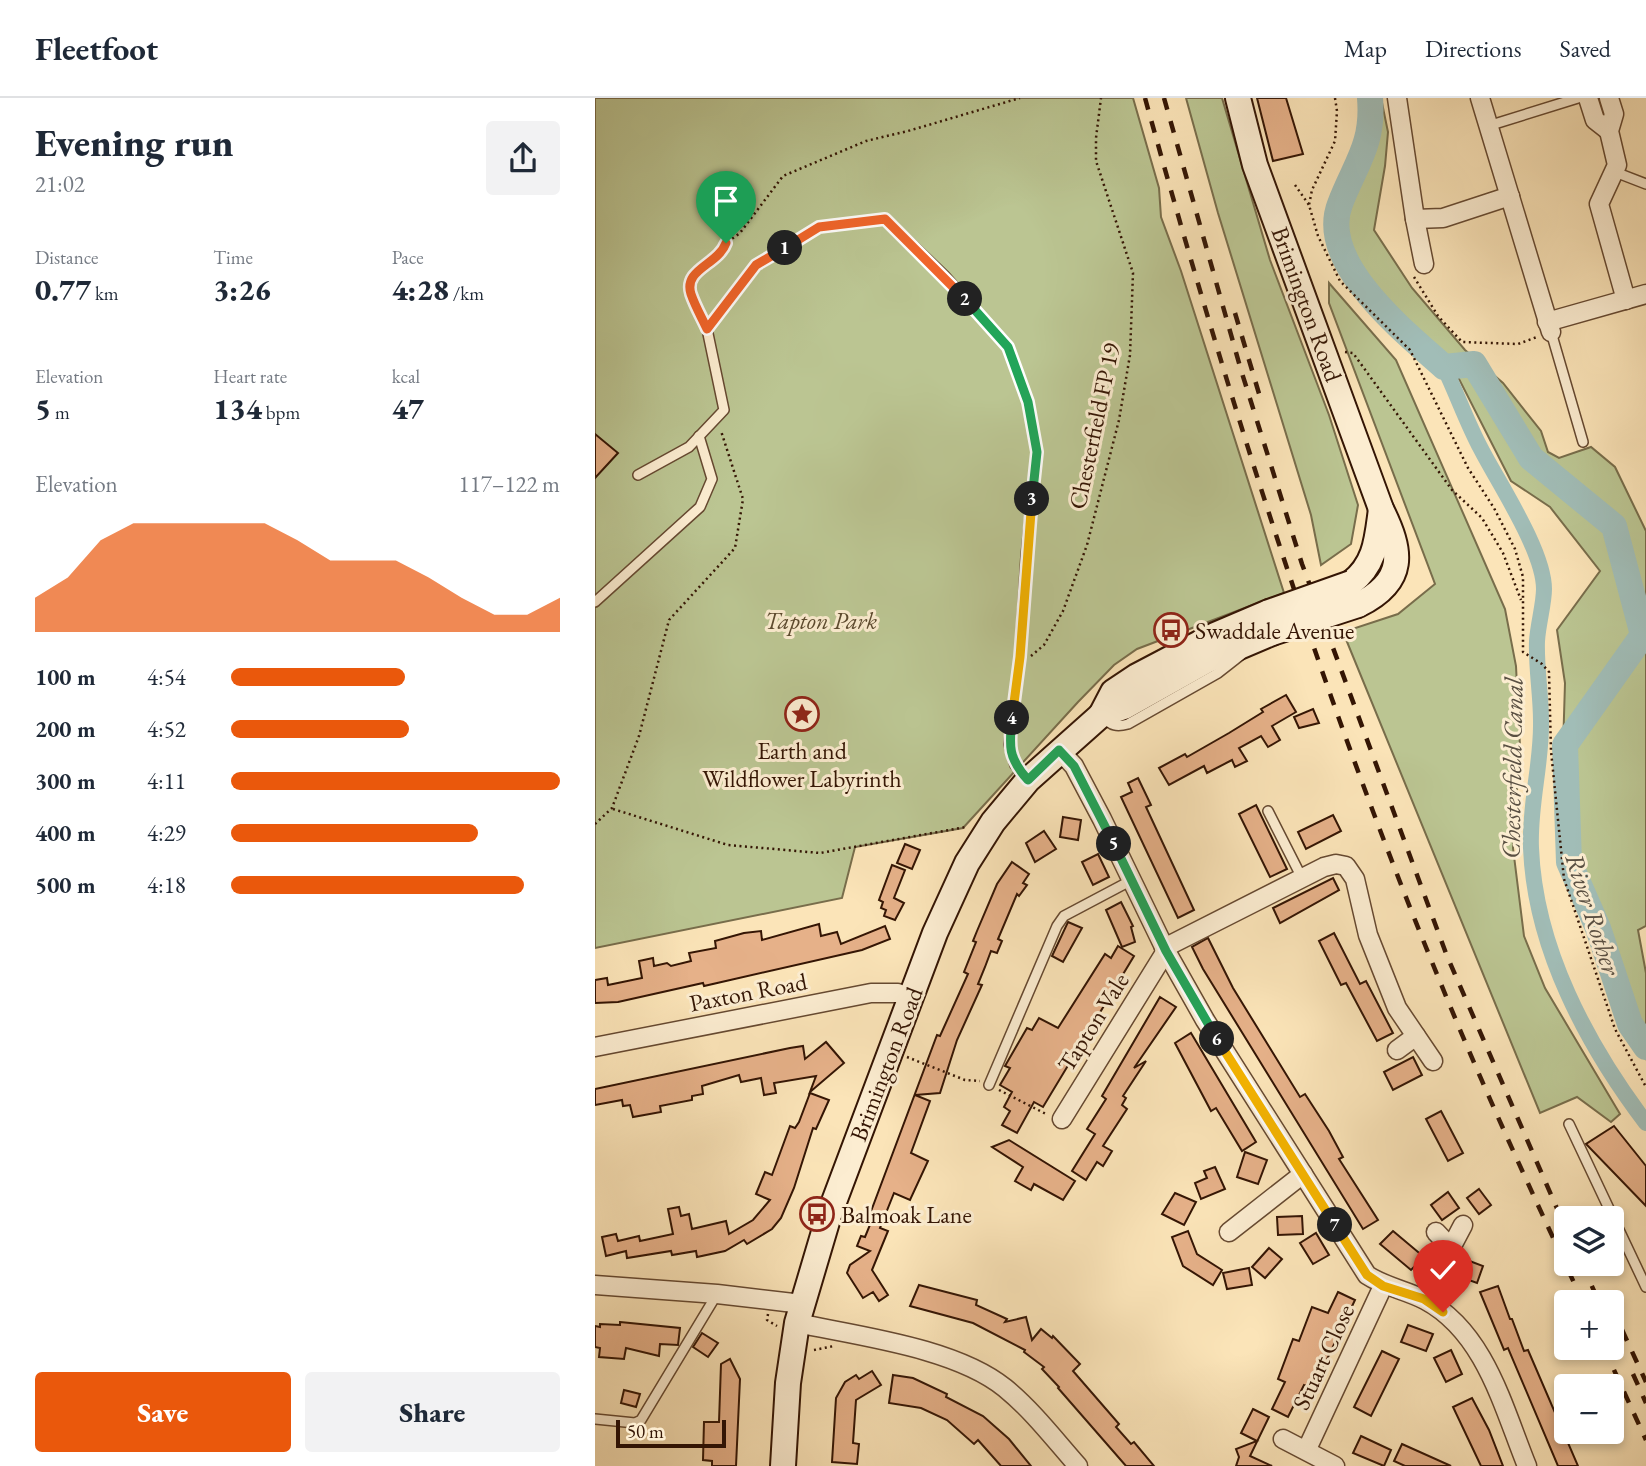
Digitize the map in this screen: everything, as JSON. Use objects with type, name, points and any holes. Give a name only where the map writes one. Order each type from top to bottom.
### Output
[{"type":"main road","name":"Brimington Road","points":[[783,1466],[788,1383],[800,1314],[829,1215],[935,933],[967,863],[993,822],[1028,780],[1101,715],[1113,692],[1137,676],[1215,635],[1265,628],[1355,594],[1374,553],[1381,509],[1255,164],[1238,98]]},
{"type":"street","points":[[1397,98],[1424,264]]},
{"type":"street","points":[[1480,98],[1549,327],[1646,294]]},
{"type":"street","points":[[1588,98],[1595,120],[1608,131],[1617,158],[1615,172],[1599,204],[1626,300]]},
{"type":"street","points":[[1608,131],[1614,114],[1609,98]]},
{"type":"street","points":[[1415,219],[1443,218],[1510,196]]},
{"type":"street","points":[[1059,750],[1074,766],[1165,950],[1205,1020],[1367,1275],[1383,1286],[1424,1299],[1462,1327],[1475,1347],[1527,1466]]},
{"type":"street","points":[[1165,950],[1302,878],[1336,864],[1346,866],[1355,879],[1365,926],[1397,1008],[1433,1061]]},
{"type":"street","name":"Tapton Vale","points":[[1062,1119],[1165,950]]},
{"type":"street","name":"Paxton Road","points":[[595,1047],[871,993],[898,993],[910,998]]},
{"type":"street","points":[[1397,1050],[1416,1035]]},
{"type":"street","points":[[1229,1232],[1303,1174]]},
{"type":"street","points":[[1424,1299],[1463,1225]]},
{"type":"street","points":[[1436,1232],[1451,1248]]},
{"type":"street","points":[[595,1285],[717,1294],[800,1314],[975,1368],[1013,1396],[1078,1466]]},
{"type":"street","name":"Stuart Close","points":[[1307,1450],[1383,1286]]},
{"type":"street","name":"Stuart Close","points":[[1283,1439],[1335,1466]]},
{"type":"lane","points":[[1488,126],[1578,98]]},
{"type":"lane","points":[[1615,172],[1646,184]]},
{"type":"lane","points":[[638,475],[689,447],[724,410],[707,329],[756,265],[819,227],[885,219],[944,275],[1008,347],[1028,402],[1037,452],[1026,557],[1020,657],[1009,744],[1015,765],[1028,780]]},
{"type":"lane","points":[[1549,327],[1583,442]]},
{"type":"lane","points":[[595,602],[700,507],[712,480],[699,436]]},
{"type":"lane","points":[[1101,715],[1110,724],[1119,727],[1128,724],[1225,668],[1242,654],[1265,628]]},
{"type":"lane","points":[[1268,811],[1302,878]]},
{"type":"lane","points":[[989,1085],[1056,926],[1064,916],[1132,880]]},
{"type":"lane","points":[[1569,1124],[1646,1287]]},
{"type":"lane","points":[[595,1419],[635,1423],[641,1420],[717,1294]]},
{"type":"path","points":[[707,329],[690,292],[690,282],[694,274],[721,255],[726,243],[740,233],[783,176],[866,141],[1020,98]]},
{"type":"path","name":"Chesterfield FP 19","points":[[1020,657],[1032,656],[1044,645],[1063,611],[1076,578],[1119,419],[1130,355],[1133,273],[1096,161],[1095,138],[1101,98]]},
{"type":"path","points":[[1309,205],[1312,190],[1335,141],[1335,98]]},
{"type":"path","points":[[1295,185],[1309,205],[1318,236],[1340,281],[1411,350],[1468,468],[1494,508],[1515,549],[1523,577],[1523,652],[1549,672],[1551,751],[1564,879],[1615,1029],[1646,1087]]},
{"type":"path","points":[[1324,350],[1353,353],[1452,490],[1482,517],[1503,553],[1522,603]]},
{"type":"path","points":[[595,824],[612,808],[639,736],[669,620],[735,548],[743,499],[716,418]]},
{"type":"path","points":[[612,808],[729,845],[820,853],[993,822]]},
{"type":"path","points":[[918,1061],[965,1080],[989,1085],[1035,1110],[1062,1119]]},
{"type":"green space","name":"Tapton Park","points":[[595,98],[1133,98],[1159,188],[1161,217],[1181,271],[1284,593],[1137,649],[1114,665],[1078,702],[963,828],[855,847],[842,898],[595,948]]},
{"type":"green space","points":[[1186,98],[1222,98],[1270,260],[1329,415],[1358,505],[1351,544],[1321,565],[1311,515],[1218,213]]},
{"type":"green space","points":[[1375,98],[1381,98],[1388,132],[1374,230],[1412,288],[1465,350],[1503,383],[1541,431],[1548,452],[1559,458],[1591,447],[1615,467],[1646,531],[1646,926],[1638,930],[1646,973],[1646,1059],[1627,1029],[1575,878],[1563,749],[1565,683],[1557,630],[1600,571],[1550,507],[1511,481],[1457,375],[1390,307],[1351,256],[1346,212],[1369,162],[1379,112]]},
{"type":"green space","points":[[1329,283],[1396,360],[1505,609],[1516,666],[1520,747],[1513,848],[1524,936],[1545,988],[1620,1114],[1611,1122],[1577,1097],[1540,1113],[1343,632],[1398,614],[1435,584],[1329,303]]},
{"type":"building","points":[[1257,98],[1286,98],[1303,154],[1273,161]]},
{"type":"building","points":[[595,434],[618,453],[595,478]]},
{"type":"building","points":[[1286,695],[1296,712],[1272,726],[1280,740],[1268,747],[1261,736],[1239,748],[1247,761],[1235,767],[1232,760],[1207,773],[1204,766],[1169,785],[1159,768],[1185,754],[1187,757],[1229,733],[1263,712],[1261,709]]},
{"type":"building","points":[[1313,709],[1319,723],[1299,728],[1294,717]]},
{"type":"building","points":[[1138,778],[1151,805],[1146,807],[1194,910],[1178,918],[1121,797],[1132,792],[1128,783]]},
{"type":"building","points":[[1256,805],[1287,869],[1270,877],[1239,814]]},
{"type":"building","points":[[1333,815],[1341,831],[1306,849],[1298,832]]},
{"type":"building","points":[[1063,817],[1081,820],[1078,840],[1060,837]]},
{"type":"building","points":[[1044,831],[1056,849],[1035,862],[1026,843]]},
{"type":"building","points":[[905,844],[920,850],[912,869],[897,863]]},
{"type":"building","points":[[1098,854],[1109,877],[1093,885],[1082,862]]},
{"type":"building","points":[[1012,862],[1029,874],[1023,883],[1027,885],[1019,896],[1017,894],[998,939],[1002,941],[997,953],[991,951],[978,984],[982,985],[957,1040],[940,1093],[915,1095],[930,1101],[911,1153],[928,1161],[910,1200],[894,1193],[880,1228],[888,1231],[872,1270],[888,1295],[879,1301],[873,1292],[863,1298],[847,1273],[850,1265],[870,1251],[857,1246],[861,1236],[865,1237],[874,1215],[870,1214],[937,1035],[940,1036],[968,974],[964,972],[976,942],[973,941],[977,931],[997,884]]},
{"type":"building","points":[[892,865],[905,870],[894,898],[904,903],[895,920],[884,916],[886,910],[881,908],[883,902],[879,900]]},
{"type":"building","points":[[1333,878],[1339,890],[1280,923],[1273,908]]},
{"type":"building","points":[[1121,902],[1133,926],[1131,927],[1135,942],[1122,947],[1106,910]]},
{"type":"building","points":[[1068,922],[1082,928],[1063,962],[1052,956]]},
{"type":"building","points":[[819,924],[821,936],[837,932],[841,944],[885,926],[890,939],[862,950],[704,986],[703,983],[618,1002],[595,1003],[595,980],[607,978],[608,985],[642,978],[639,961],[653,958],[654,966],[667,963],[671,966],[691,961],[689,953],[716,948],[715,941],[761,931],[762,940]]},
{"type":"building","points":[[1334,933],[1360,984],[1366,981],[1393,1033],[1377,1041],[1346,983],[1341,985],[1319,941]]},
{"type":"building","points":[[1208,938],[1233,988],[1300,1097],[1305,1094],[1329,1131],[1343,1157],[1339,1159],[1378,1220],[1363,1229],[1203,969],[1192,947]]},
{"type":"building","points":[[1118,946],[1134,956],[1043,1107],[1034,1102],[1017,1133],[1002,1125],[1010,1111],[1004,1107],[1012,1092],[1000,1085],[1010,1068],[1005,1066],[1027,1028],[1032,1030],[1039,1018],[1058,1028],[1105,954],[1111,958]]},
{"type":"building","points":[[1160,997],[1176,1007],[1134,1068],[1146,1061],[1123,1096],[1126,1098],[1122,1105],[1127,1109],[1103,1146],[1112,1151],[1103,1166],[1097,1162],[1086,1180],[1072,1171],[1095,1134],[1087,1129],[1106,1099],[1102,1096]]},
{"type":"building","points":[[1191,1033],[1256,1142],[1242,1151],[1216,1108],[1211,1111],[1175,1043]]},
{"type":"building","points":[[826,1042],[844,1063],[810,1092],[816,1076],[774,1083],[776,1093],[764,1095],[761,1078],[741,1082],[739,1075],[702,1086],[703,1094],[692,1096],[692,1100],[660,1106],[661,1112],[633,1117],[630,1105],[623,1106],[622,1100],[595,1105],[595,1089],[803,1046],[805,1059]]},
{"type":"building","points":[[1413,1057],[1422,1075],[1393,1090],[1384,1072]]},
{"type":"building","points":[[810,1093],[829,1100],[816,1129],[813,1128],[794,1188],[781,1218],[772,1229],[747,1244],[744,1240],[725,1251],[697,1257],[696,1251],[672,1255],[671,1251],[627,1258],[626,1251],[606,1256],[602,1237],[616,1234],[618,1241],[639,1236],[640,1241],[673,1234],[668,1209],[679,1207],[681,1216],[689,1214],[692,1229],[726,1221],[729,1234],[753,1220],[770,1200],[756,1194],[765,1172],[772,1175],[790,1126],[795,1128],[799,1122]]},
{"type":"building","points":[[1441,1111],[1463,1153],[1448,1161],[1426,1119]]},
{"type":"building","points":[[1614,1126],[1646,1166],[1646,1206],[1586,1144]]},
{"type":"building","points":[[1009,1140],[1075,1181],[1063,1200],[1034,1184],[1031,1190],[1015,1181],[1023,1167],[992,1147]]},
{"type":"building","points":[[1245,1152],[1267,1160],[1258,1184],[1237,1177]]},
{"type":"building","points":[[1215,1167],[1225,1189],[1201,1199],[1195,1183],[1207,1178],[1204,1171]]},
{"type":"building","points":[[1479,1189],[1491,1205],[1479,1214],[1467,1198]]},
{"type":"building","points":[[1448,1192],[1459,1208],[1442,1220],[1431,1205]]},
{"type":"building","points":[[1175,1193],[1196,1202],[1184,1225],[1162,1214]]},
{"type":"building","points":[[1302,1216],[1303,1234],[1278,1235],[1277,1217]]},
{"type":"building","points":[[1188,1231],[1197,1254],[1222,1270],[1213,1285],[1183,1266],[1172,1237]]},
{"type":"building","points":[[1393,1231],[1424,1257],[1411,1270],[1380,1244]]},
{"type":"building","points":[[1316,1233],[1329,1255],[1313,1264],[1300,1243]]},
{"type":"building","points":[[1269,1248],[1282,1259],[1265,1278],[1252,1267]]},
{"type":"building","points":[[1459,1257],[1483,1266],[1477,1283],[1452,1274]]},
{"type":"building","points":[[1249,1268],[1252,1285],[1227,1289],[1223,1273]]},
{"type":"building","points":[[919,1285],[977,1300],[976,1305],[1007,1319],[1005,1322],[1026,1317],[1032,1340],[1041,1329],[1052,1338],[1053,1336],[1080,1364],[1073,1371],[1119,1424],[1116,1427],[1131,1444],[1134,1442],[1154,1466],[1126,1466],[1042,1369],[1044,1367],[1024,1352],[1025,1350],[973,1323],[910,1306]]},
{"type":"building","points":[[1498,1286],[1524,1351],[1528,1350],[1554,1410],[1554,1444],[1569,1444],[1578,1466],[1558,1466],[1508,1348],[1504,1350],[1480,1292]]},
{"type":"building","points":[[1338,1292],[1355,1300],[1313,1389],[1304,1385],[1288,1417],[1272,1409],[1285,1382],[1278,1379],[1293,1339],[1299,1341],[1312,1307],[1328,1313]]},
{"type":"building","points":[[620,1322],[680,1328],[678,1345],[660,1344],[659,1356],[626,1348],[624,1359],[599,1357],[600,1348],[595,1347],[595,1326],[620,1325]]},
{"type":"building","points":[[1408,1325],[1433,1334],[1426,1351],[1401,1342]]},
{"type":"building","points":[[702,1333],[718,1343],[708,1357],[693,1347]]},
{"type":"building","points":[[1451,1350],[1462,1374],[1446,1382],[1434,1358]]},
{"type":"building","points":[[1382,1351],[1399,1359],[1371,1416],[1354,1407]]},
{"type":"building","points":[[730,1359],[740,1379],[736,1466],[712,1466],[712,1461],[703,1460],[704,1422],[719,1422],[721,1364]]},
{"type":"building","points":[[872,1371],[881,1385],[856,1400],[853,1443],[859,1444],[857,1464],[832,1462],[836,1398],[845,1382],[856,1375],[859,1379]]},
{"type":"building","points":[[893,1375],[913,1378],[947,1394],[946,1397],[983,1416],[1009,1439],[1031,1466],[1001,1466],[978,1440],[974,1444],[947,1420],[921,1408],[889,1403]]},
{"type":"building","points":[[624,1390],[640,1394],[636,1407],[621,1403]]},
{"type":"building","points":[[1472,1398],[1489,1430],[1503,1466],[1481,1466],[1453,1407]]},
{"type":"building","points":[[1253,1409],[1269,1417],[1250,1456],[1272,1466],[1236,1466],[1239,1457],[1236,1449],[1257,1441],[1241,1433]]},
{"type":"building","points":[[1361,1436],[1391,1450],[1384,1466],[1353,1453]]},
{"type":"building","points":[[1402,1444],[1451,1466],[1405,1466],[1394,1461]]},
{"type":"waterway","name":"River Rother","points":[[1370,98],[1366,142],[1340,204],[1336,227],[1341,250],[1353,273],[1388,316],[1444,367],[1474,364],[1531,458],[1614,526],[1643,635],[1565,745],[1569,862],[1598,928],[1630,1024],[1646,1047]]},
{"type":"waterway","name":"Chesterfield Canal","points":[[1444,367],[1476,439],[1529,537],[1542,574],[1544,595],[1537,651],[1541,737],[1531,832],[1535,885],[1542,922],[1568,994],[1585,1028],[1624,1093],[1646,1123]]},
{"type":"railway","points":[[1145,98],[1279,545],[1356,766],[1458,1024],[1577,1290]]},
{"type":"railway","points":[[1164,98],[1241,370],[1302,564],[1447,956],[1556,1206]]},
{"type":"railway","points":[[1235,313],[1260,397]]},
{"type":"railway","points":[[1587,1276],[1594,1290]]},
{"type":"railway","points":[[1624,1334],[1646,1382]]},
{"type":"railway","points":[[1609,1360],[1646,1440]]},
{"type":"railway","points":[[1633,1374],[1646,1403]]},
{"type":"place","name":"Swaddale Avenue","points":[[1171,630]]},
{"type":"place","name":"Earth and Wildflower Labyrinth","points":[[802,714]]},
{"type":"place","name":"Balmoak Lane","points":[[817,1214]]},
{"type":"route","points":[[726,243],[721,255],[694,274],[690,282],[690,292],[707,329],[756,265],[819,227],[885,219],[944,275],[1008,347],[1028,402],[1037,452],[1026,557],[1020,657],[1009,744],[1015,765],[1028,780],[1059,750],[1074,766],[1166,951],[1205,1020],[1367,1275],[1383,1286],[1424,1299],[1443,1312]]}]
